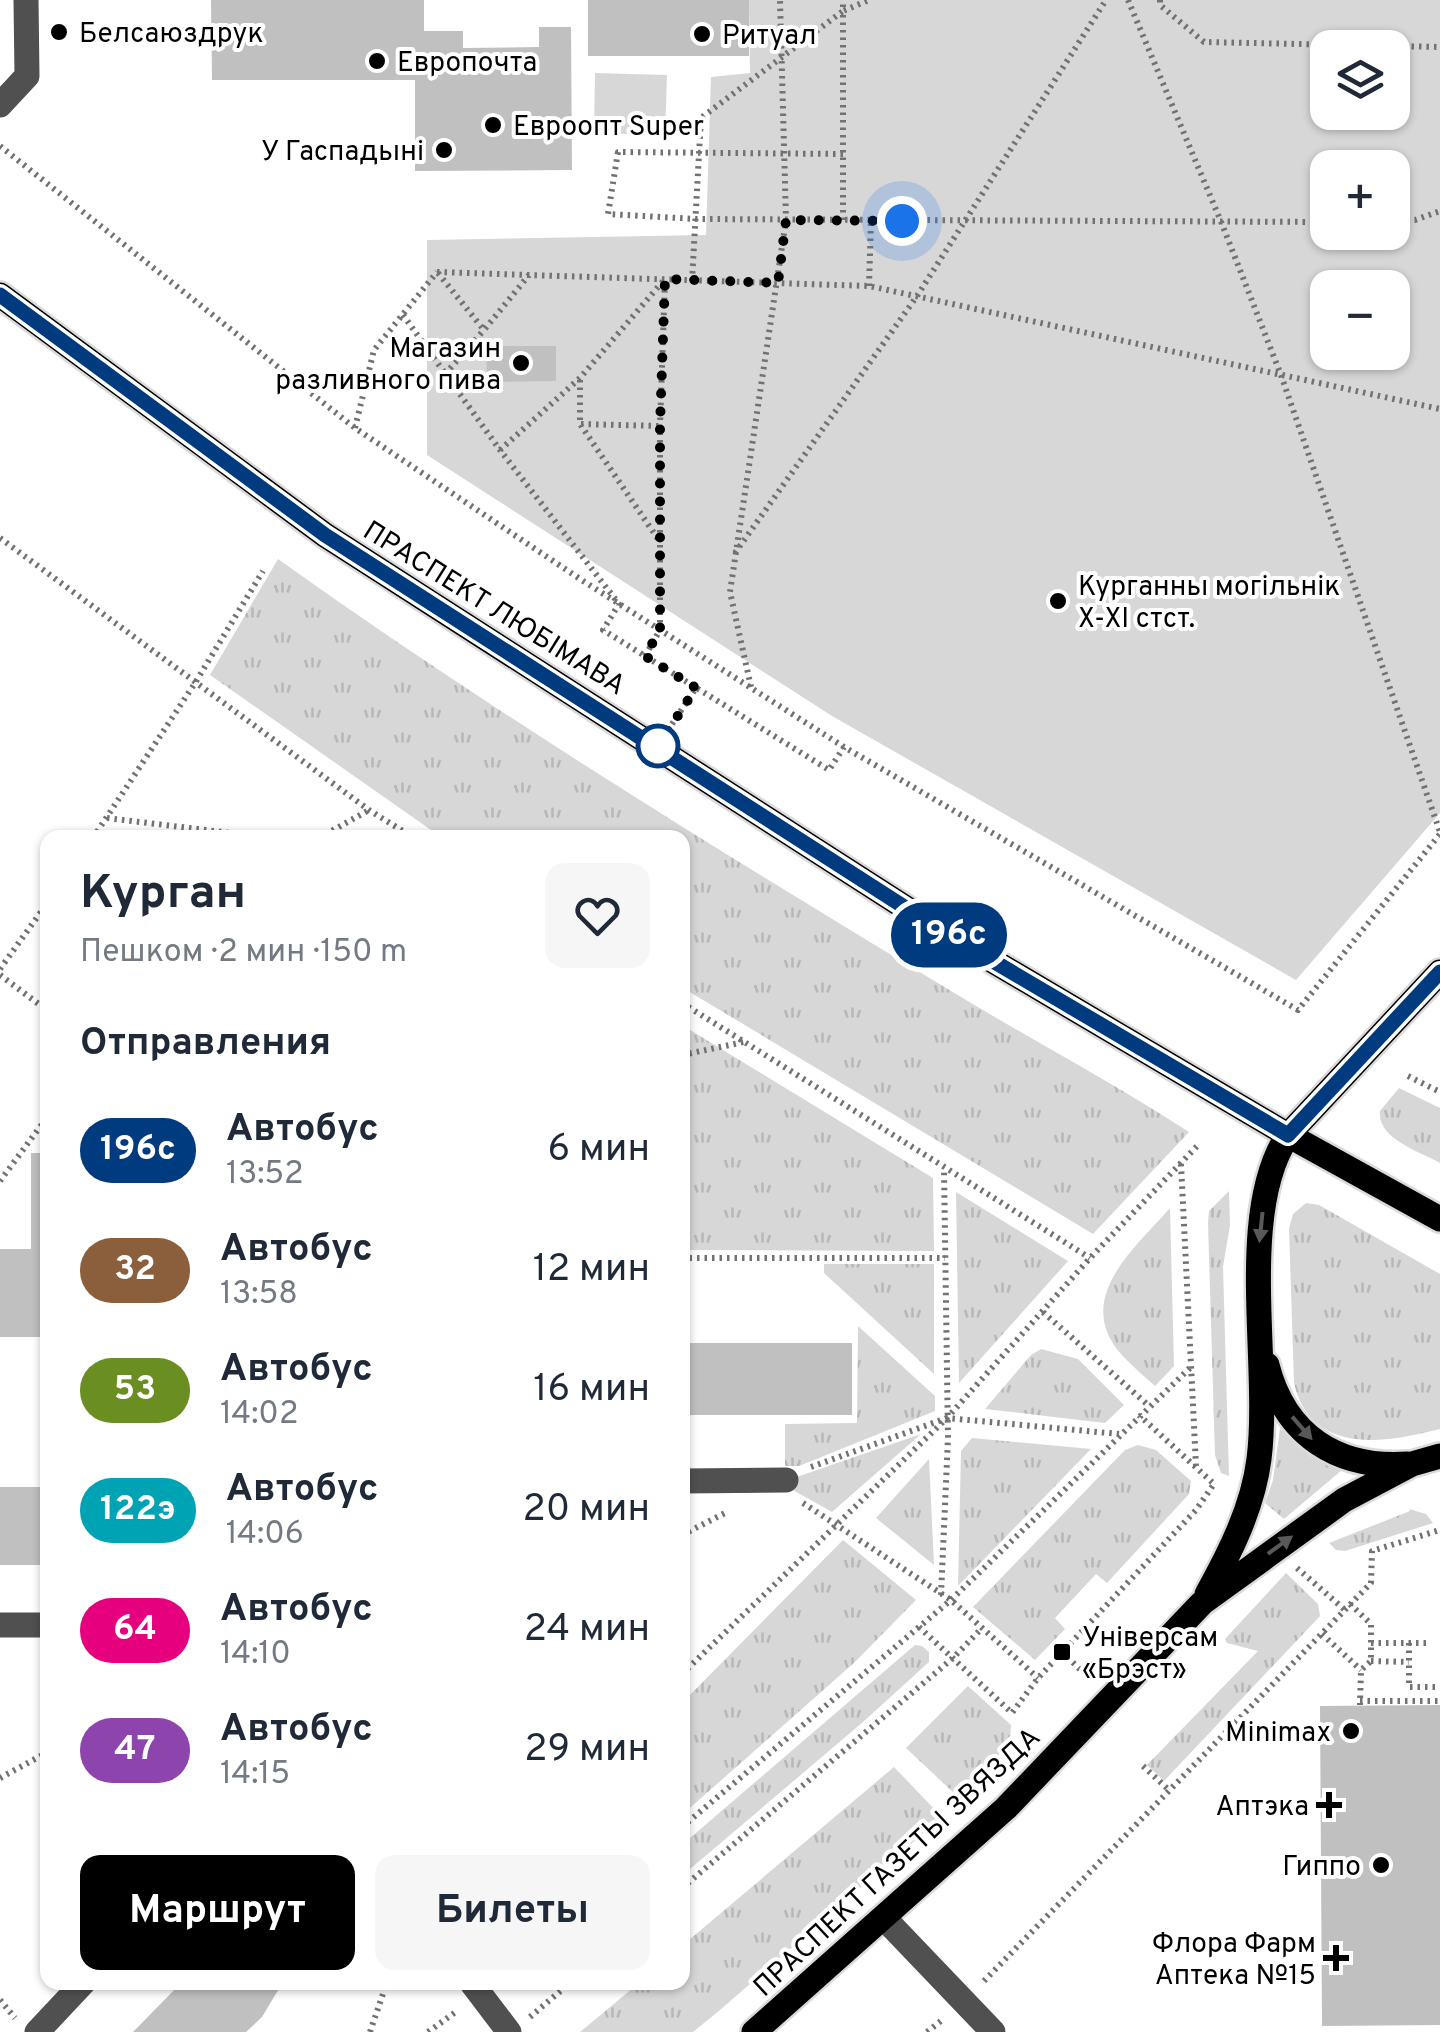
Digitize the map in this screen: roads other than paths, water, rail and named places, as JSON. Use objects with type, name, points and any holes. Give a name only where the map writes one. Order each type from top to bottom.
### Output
[{"type":"main road","name":"ПРАСПЕКТ ЛЮБІМАВА","points":[[0,295],[325,535],[937,928],[1288,1135],[1440,1218]]},
{"type":"main road","name":"ПРАСПЕКТ ГАЗЕТЫ ЗВЯЗДА","points":[[1202,1603],[1243,1519],[1256,1474],[1262,1341],[1259,1242],[1269,1175],[1288,1135],[1440,972]]},
{"type":"main road","points":[[1262,1341],[1280,1398],[1299,1427],[1318,1445],[1358,1461],[1432,1462]]},
{"type":"main road","name":"ПРАСПЕКТ ГАЗЕТЫ ЗВЯЗДА","points":[[754,2032],[1006,1808],[1202,1603],[1335,1506],[1432,1462]]},
{"type":"lane","points":[[0,104],[27,76],[26,0]]},
{"type":"lane","points":[[690,1481],[786,1480]]},
{"type":"lane","points":[[0,1624],[40,1625]]},
{"type":"lane","points":[[884,1918],[994,2032]]},
{"type":"lane","points":[[37,2032],[76,1990]]},
{"type":"lane","points":[[480,1990],[518,2026]]},
{"type":"place","name":"Белсаюздрук","points":[[59,32]]},
{"type":"place","name":"Ритуал","points":[[702,34]]},
{"type":"place","name":"Европочта","points":[[377,61]]},
{"type":"place","name":"Евроопт Super","points":[[493,125]]},
{"type":"place","name":"У Гаспадынi","points":[[444,150]]},
{"type":"place","name":"Магазин разливного пива","points":[[521,363]]},
{"type":"place","name":"Курганны могільнік Х-ХI стст.","points":[[1058,601]]},
{"type":"place","name":"Універсам «Брэст»","points":[[1062,1652]]},
{"type":"place","name":"Minimax","points":[[1351,1731]]},
{"type":"place","name":"Аптэка","points":[[1329,1805]]},
{"type":"place","name":"Гиппо","points":[[1381,1865]]},
{"type":"place","name":"Флора Фарм Аптека №15","points":[[1336,1958]]}]
